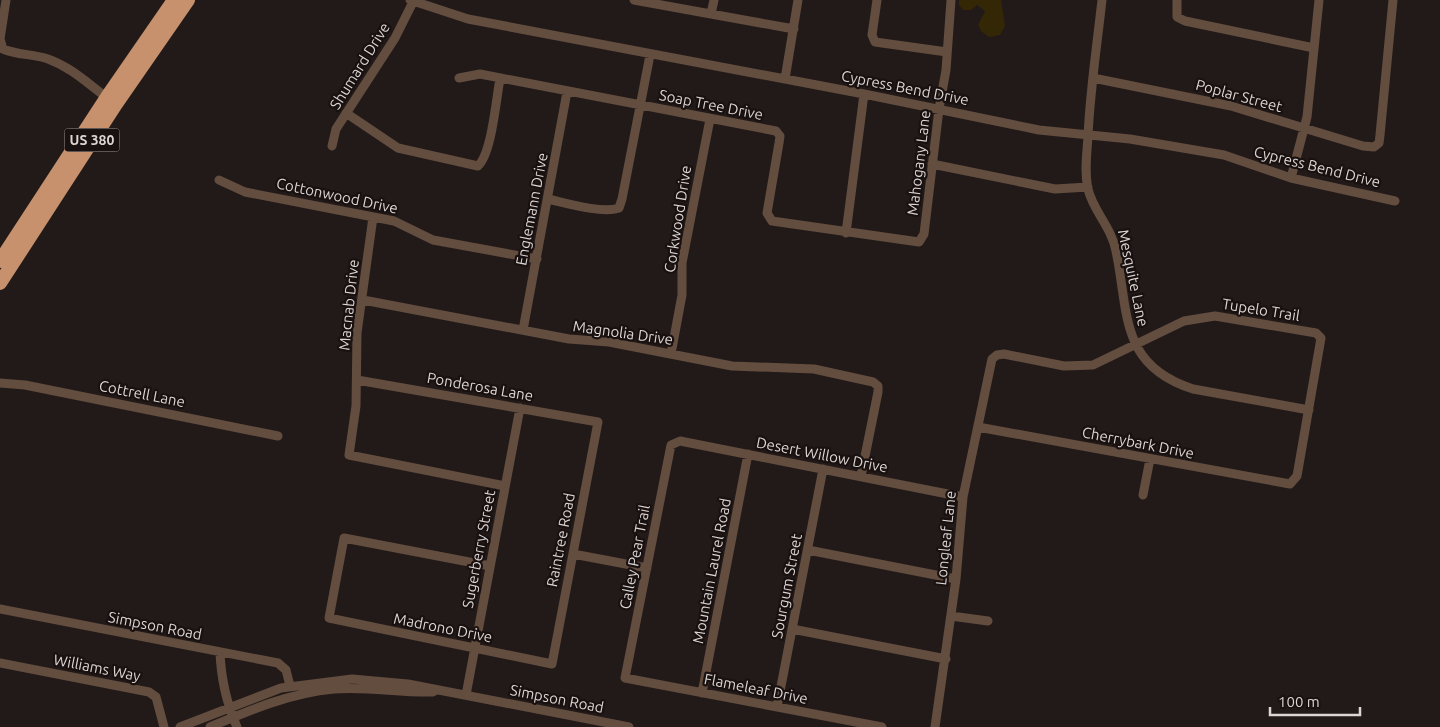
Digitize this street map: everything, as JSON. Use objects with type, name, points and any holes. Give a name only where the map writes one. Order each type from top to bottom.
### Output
[{"type":"highway","name":"US 380","points":[[0,283],[174,0]]},
{"type":"highway","name":"US 380","points":[[0,260],[111,100],[188,0]]},
{"type":"street","points":[[6,0],[0,38],[2,49],[42,57],[62,65],[77,73],[111,100]]},
{"type":"street","name":"Cypress Bend Drive","points":[[412,0],[468,19],[864,94],[1039,130],[1130,139],[1224,155],[1291,178],[1395,201]]},
{"type":"street","name":"Shumard Drive","points":[[332,146],[336,129],[395,38],[412,0]]},
{"type":"street","points":[[637,0],[794,29]]},
{"type":"street","points":[[711,14],[714,0]]},
{"type":"street","points":[[785,79],[798,0]]},
{"type":"street","points":[[876,0],[872,35],[878,44],[947,52]]},
{"type":"street","name":"Mahogany Lane","points":[[921,240],[947,52],[951,0]]},
{"type":"street","name":"Mesquite Lane","points":[[1102,0],[1088,134],[1086,166],[1088,187],[1090,197],[1112,237],[1129,330],[1136,346],[1151,365],[1178,384],[1193,389],[1309,410]]},
{"type":"street","points":[[1178,0],[1177,17],[1185,21],[1314,48]]},
{"type":"street","points":[[1291,178],[1305,129],[1319,0]]},
{"type":"street","name":"Poplar Street","points":[[1093,78],[1231,106],[1363,146],[1376,146],[1380,136],[1393,0]]},
{"type":"street","points":[[548,200],[602,209],[613,210],[618,208],[622,199],[650,54]]},
{"type":"street","name":"Soap Tree Drive","points":[[459,78],[473,74],[778,133],[779,143],[767,207],[768,219],[778,223],[846,233],[916,242],[921,240]]},
{"type":"street","points":[[346,113],[398,148],[478,166],[483,161],[500,79]]},
{"type":"street","name":"Englemann Drive","points":[[523,330],[567,92]]},
{"type":"street","points":[[846,233],[864,94]]},
{"type":"street","name":"Corkwood Drive","points":[[671,354],[682,295],[682,263],[710,119]]},
{"type":"street","points":[[932,164],[1056,189],[1088,187]]},
{"type":"street","name":"Cottonwood Drive","points":[[219,180],[244,192],[394,221],[433,240],[537,259]]},
{"type":"street","name":"Macnab Drive","points":[[373,217],[356,344],[355,422],[349,455],[505,486]]},
{"type":"street","name":"Magnolia Drive","points":[[363,300],[569,339],[609,342],[740,366],[814,369],[873,382],[878,386],[861,476]]},
{"type":"street","name":"Tupelo Trail","points":[[997,355],[1004,354],[1079,367],[1108,360],[1184,321],[1215,316],[1316,333],[1321,338],[1309,410]]},
{"type":"street","name":"Longleaf Lane","points":[[936,727],[956,580],[963,497],[992,359],[997,355]]},
{"type":"street","name":"Ponderosa Lane","points":[[357,380],[598,422]]},
{"type":"street","name":"Cottrell Lane","points":[[0,382],[26,385],[278,436]]},
{"type":"street","name":"Sugerberry Street","points":[[466,695],[520,408]]},
{"type":"street","name":"Cherrybark Drive","points":[[978,427],[1286,484],[1293,483],[1297,476],[1309,410]]},
{"type":"street","name":"Raintree Road","points":[[552,664],[598,422]]},
{"type":"street","name":"Desert Willow Drive","points":[[675,442],[748,454],[963,497]]},
{"type":"street","name":"Calley Pear Trail","points":[[625,678],[671,445],[675,442]]},
{"type":"street","name":"Mountain Laurel Road","points":[[702,693],[748,454]]},
{"type":"street","points":[[1143,495],[1150,459]]},
{"type":"street","name":"Sourgum Street","points":[[777,707],[823,469]]},
{"type":"street","name":"Madrono Drive","points":[[490,566],[344,538],[329,618],[552,664]]},
{"type":"street","points":[[808,550],[956,580]]},
{"type":"street","points":[[573,554],[647,568]]},
{"type":"street","name":"Simpson Road","points":[[0,609],[278,663],[286,670],[290,686]]},
{"type":"street","points":[[951,616],[988,621]]},
{"type":"street","points":[[792,629],[946,659]]},
{"type":"street","points":[[220,652],[221,681],[229,709],[237,727]]},
{"type":"street","name":"Williams Way","points":[[0,664],[149,692],[156,697],[164,727]]},
{"type":"street","name":"Flameleaf Drive","points":[[625,678],[882,727]]},
{"type":"street","name":"Simpson Road","points":[[180,727],[290,686],[352,679],[408,684],[629,727]]},
{"type":"street","name":"Simpson Road","points":[[210,727],[286,698],[335,689],[450,692]]},
{"type":"shaded area","points":[[959,0],[1001,0],[1005,26],[1000,35],[989,37],[981,31],[978,25],[985,11],[977,5],[971,10],[963,10],[959,5]]}]
